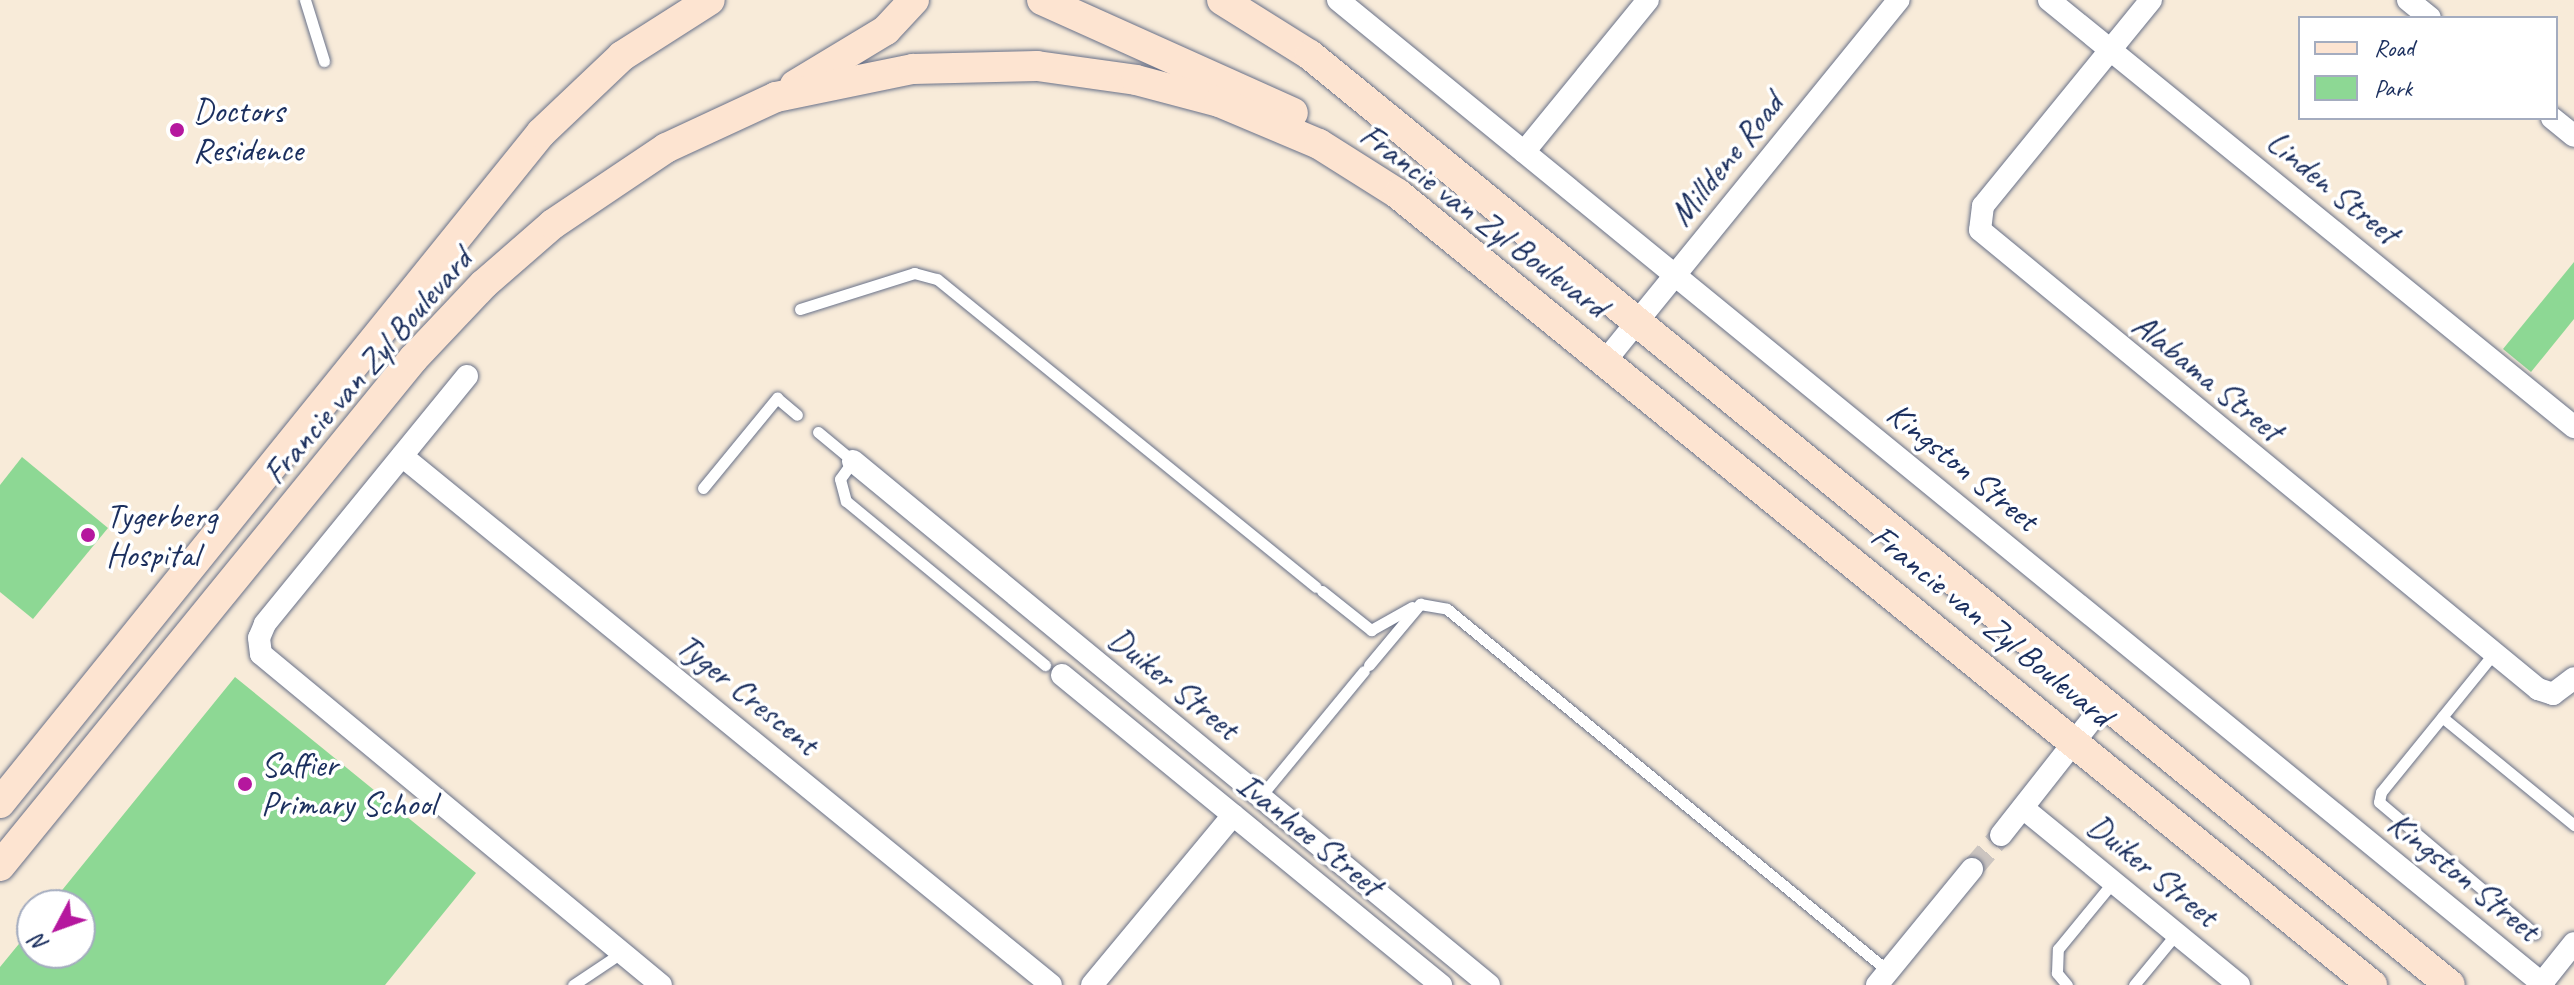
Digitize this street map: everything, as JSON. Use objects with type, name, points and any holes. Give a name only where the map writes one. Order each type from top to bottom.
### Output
[{"type":"main road","points":[[622,56],[682,0]]},
{"type":"main road","name":"Francie van Zyl Boulevard","points":[[0,803],[509,170],[622,56],[710,0]]},
{"type":"main road","points":[[776,97],[868,43],[914,0]]},
{"type":"main road","points":[[1042,0],[1251,92],[1343,142],[1403,185],[1465,245]]},
{"type":"main road","name":"Francie van Zyl Boulevard","points":[[1222,0],[1310,55],[2450,985]]},
{"type":"main road","name":"Francie van Zyl Boulevard","points":[[0,866],[413,359],[484,284],[553,224],[631,169],[776,97],[944,66],[1037,66],[1136,80],[1219,102],[1319,144],[1465,245],[2372,985]]},
{"type":"street","name":"Kingston Street","points":[[1338,0],[2543,984]]},
{"type":"street","points":[[1524,152],[1648,0]]},
{"type":"street","name":"Milldene Road","points":[[1606,360],[1899,0]]},
{"type":"street","name":"Linden Street","points":[[2049,0],[2574,427]]},
{"type":"street","points":[[2110,51],[2151,0]]},
{"type":"street","points":[[2408,0],[2428,16]]},
{"type":"street","name":"Alabama Street","points":[[2110,51],[1983,206],[1980,230],[2538,689],[2553,694],[2574,678]]},
{"type":"street","points":[[2554,120],[2574,136]]},
{"type":"street","points":[[467,376],[265,624],[261,654],[661,985]]},
{"type":"street","name":"Tyger Crescent","points":[[402,456],[1051,985]]},
{"type":"street","name":"Duiker Street","points":[[853,461],[1489,985]]},
{"type":"street","name":"Ivanhoe Street","points":[[1054,670],[1441,985]]},
{"type":"street","points":[[2001,835],[2105,703]]},
{"type":"street","name":"Duiker Street","points":[[2023,808],[2239,985]]},
{"type":"street","points":[[1092,985],[1233,815]]},
{"type":"street","points":[[1882,978],[1972,869]]},
{"type":"street","points":[[2543,984],[2574,943]]},
{"type":"lane","points":[[305,0],[324,61]]},
{"type":"lane","points":[[800,309],[914,273],[937,279],[1371,630],[1420,604],[1447,609],[1882,978]]},
{"type":"lane","points":[[703,488],[777,398],[797,415]]},
{"type":"lane","name":"Duiker Street","points":[[818,432],[853,461]]},
{"type":"lane","points":[[853,461],[840,479],[846,501],[1054,670]]},
{"type":"lane","points":[[1260,797],[1420,604]]},
{"type":"lane","points":[[2494,653],[2381,792],[2381,808],[2535,934]]},
{"type":"lane","points":[[2442,717],[2574,825]]},
{"type":"lane","points":[[2067,985],[2057,973],[2058,949],[2113,882]]},
{"type":"lane","points":[[2134,985],[2176,934]]},
{"type":"lane","points":[[573,985],[621,953]]},
{"type":"green space","points":[[2574,262],[2574,319],[2531,372],[2503,349]]},
{"type":"green space","points":[[22,457],[108,528],[33,619],[0,592],[0,485]]},
{"type":"green space","name":"Saffier Primary School","points":[[235,677],[476,873],[385,985],[0,985],[0,967],[16,948],[16,969],[96,969],[96,889],[63,889]]},
{"type":"tunnel","points":[[1972,869],[2001,835]]},
{"type":"place","name":"Doctors Residence","points":[[177,130]]},
{"type":"place","name":"Tygerberg Hospital","points":[[88,535]]},
{"type":"place","name":"Saffier Primary School","points":[[245,784]]}]
